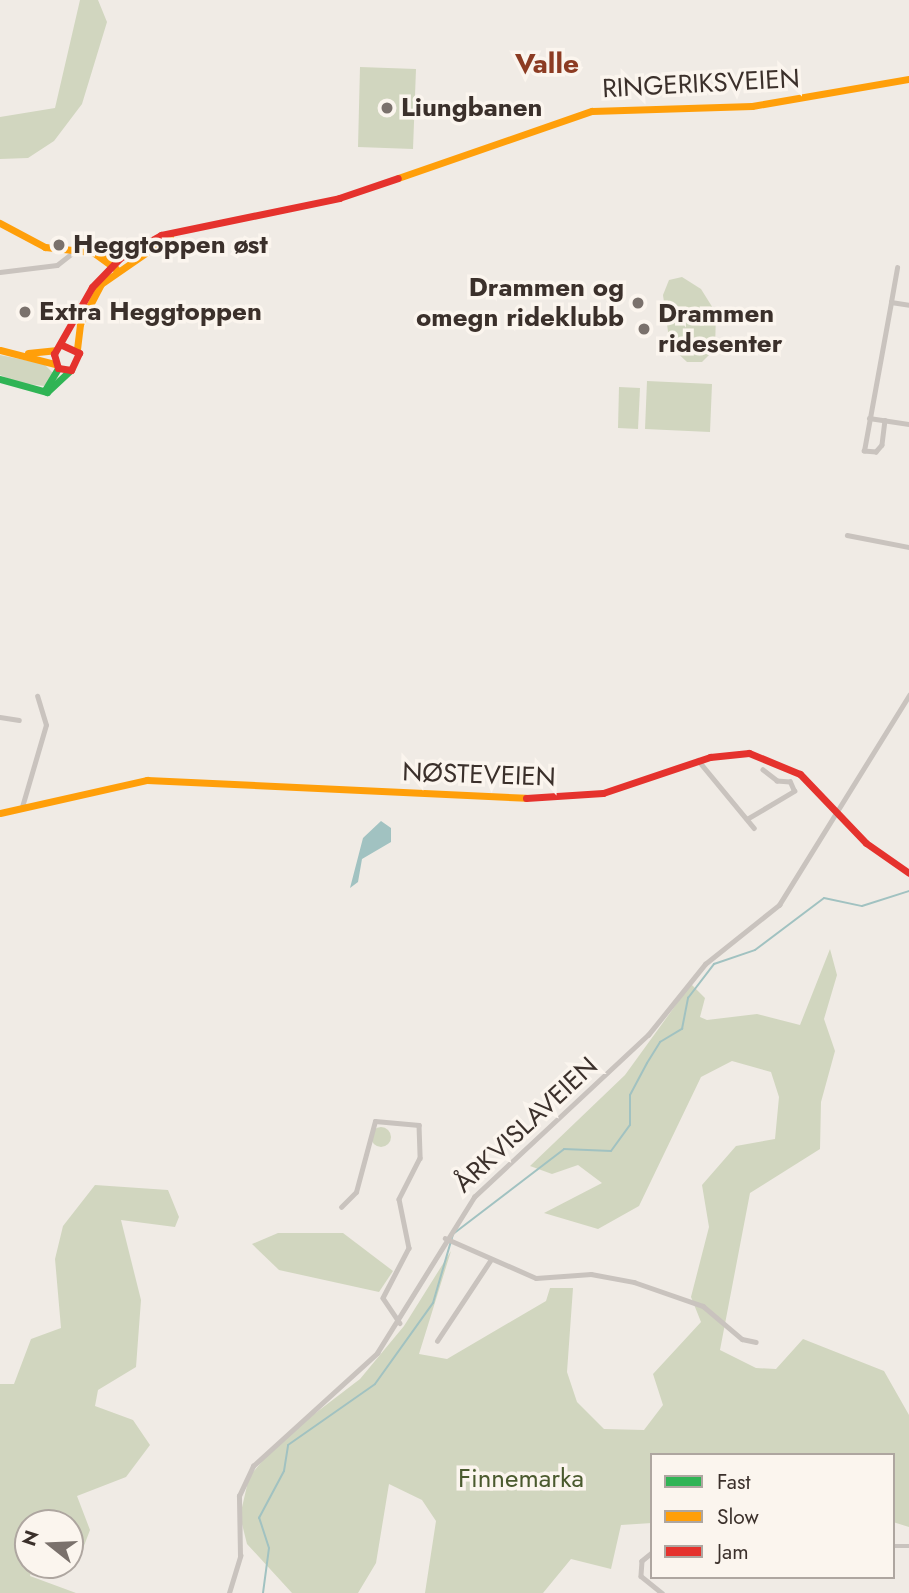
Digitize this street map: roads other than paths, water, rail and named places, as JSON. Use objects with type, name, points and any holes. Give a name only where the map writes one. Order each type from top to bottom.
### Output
[{"type":"main road","name":"RINGERIKSVEIEN","points":[[59,347],[113,266],[175,233],[339,198],[592,111],[752,106],[909,79]]},
{"type":"main road","points":[[0,223],[45,247],[93,253],[113,266]]},
{"type":"main road","name":"RINGERIKSVEIEN","points":[[71,370],[80,360],[77,349],[87,307],[113,266]]},
{"type":"main road","points":[[26,354],[59,347],[77,349]]},
{"type":"main road","points":[[43,391],[57,366],[59,347]]},
{"type":"main road","points":[[0,350],[26,354],[71,370]]},
{"type":"main road","points":[[43,391],[71,370]]},
{"type":"main road","points":[[0,379],[43,391]]},
{"type":"main road","name":"NØSTEVEIEN","points":[[0,813],[147,780],[559,800],[603,793],[698,760],[740,752],[772,758],[808,781],[837,813],[909,873]]},
{"type":"street","points":[[0,272],[57,264],[75,251]]},
{"type":"street","points":[[885,420],[882,445],[866,452],[869,418],[897,268]]},
{"type":"street","points":[[891,302],[909,305]]},
{"type":"street","points":[[869,418],[909,424]]},
{"type":"street","points":[[847,535],[909,547]]},
{"type":"street","name":"ÅRKVISLAVEIEN","points":[[229,1593],[239,1566],[238,1504],[248,1473],[277,1440],[352,1381],[400,1323],[448,1240],[482,1189],[530,1152],[648,1035],[705,964],[779,905],[909,695]]},
{"type":"street","points":[[22,807],[47,725],[37,696]]},
{"type":"street","points":[[0,717],[19,720]]},
{"type":"street","points":[[698,760],[754,828]]},
{"type":"street","points":[[747,819],[769,800],[794,791],[790,782],[776,781],[763,770]]},
{"type":"street","points":[[341,1207],[358,1186],[375,1121],[419,1125],[420,1158],[398,1199],[409,1248],[383,1298],[400,1323]]},
{"type":"street","points":[[448,1240],[490,1261],[540,1279],[565,1273],[624,1279],[703,1306],[742,1339],[756,1342]]},
{"type":"street","points":[[437,1341],[490,1261]]},
{"type":"street","points":[[650,1554],[642,1560],[641,1576],[662,1593]]},
{"type":"water","points":[[381,821],[391,828],[391,842],[362,859],[358,882],[350,888],[363,838]]},
{"type":"waterway","points":[[263,1593],[269,1548],[259,1518],[284,1471],[288,1445],[375,1384],[433,1303],[453,1234],[564,1149],[611,1151],[630,1125],[630,1095],[647,1063],[660,1042],[682,1029],[688,998],[714,964],[755,950],[824,898],[862,906],[909,891]]},
{"type":"place","name":"Liungbanen","points":[[387,108]]},
{"type":"place","name":"Heggtoppen øst","points":[[59,245]]},
{"type":"place","name":"Drammen og omegn rideklubb","points":[[638,303]]},
{"type":"place","name":"Extra Heggtoppen","points":[[25,312]]},
{"type":"place","name":"Drammen ridesenter","points":[[644,329]]},
{"type":"district","name":"Valle","points":[[547,64]]},
{"type":"park label","name":"Finnemarka","points":[[521,1479]]}]
